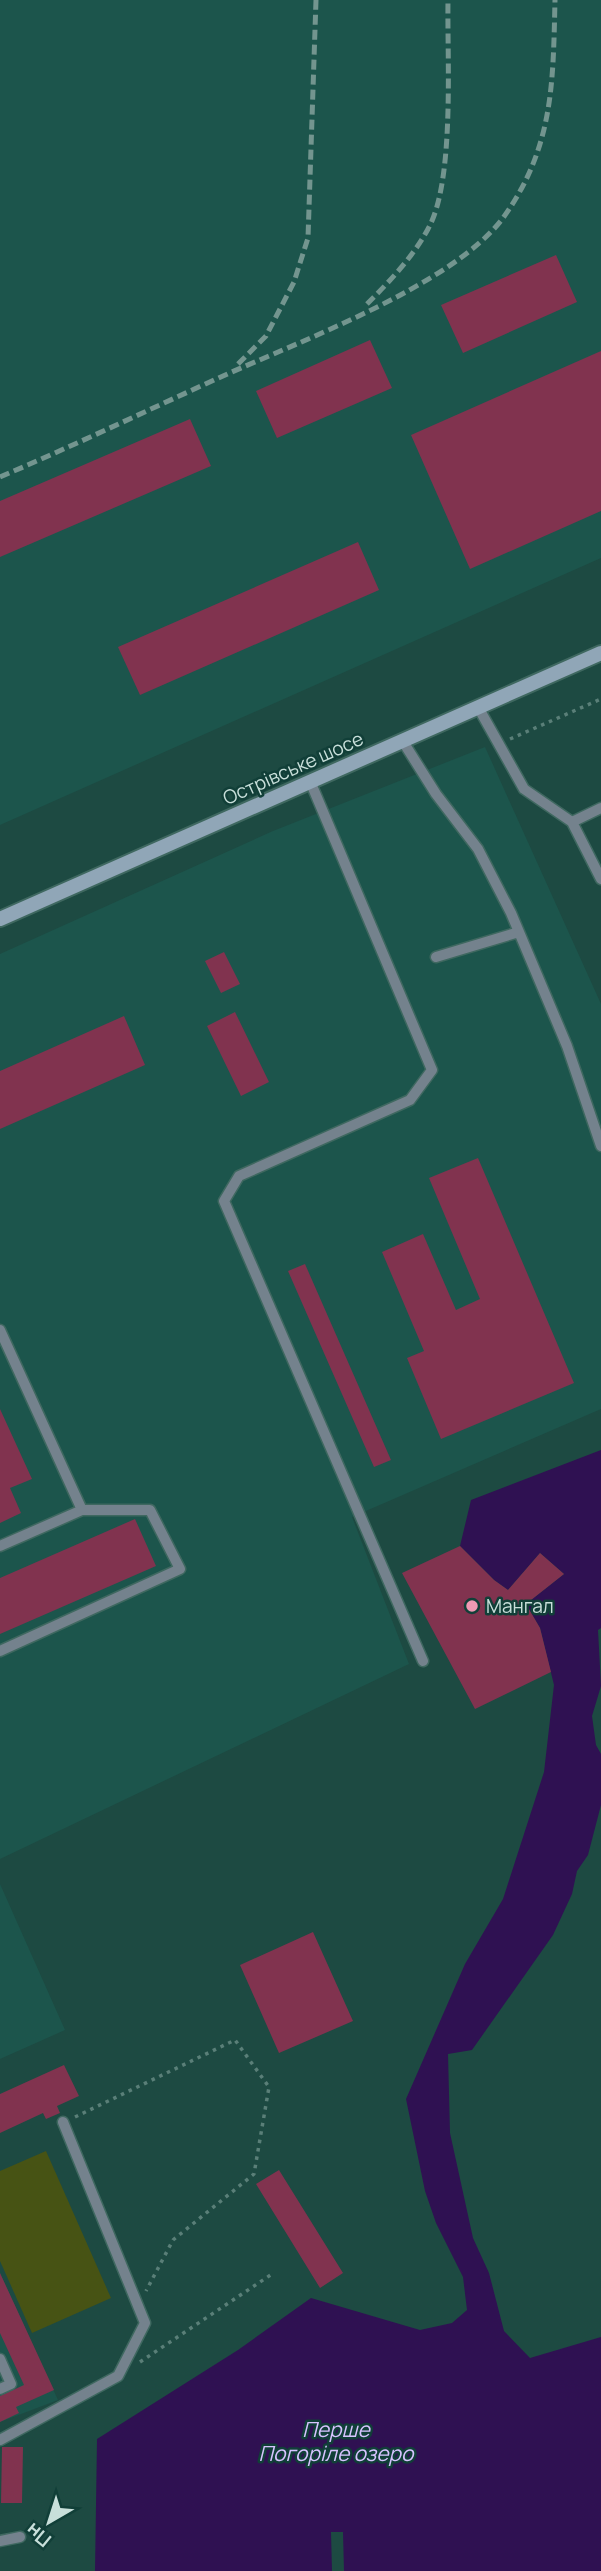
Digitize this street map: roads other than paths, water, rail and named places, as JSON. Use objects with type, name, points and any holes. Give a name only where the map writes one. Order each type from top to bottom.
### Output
[{"type":"street","name":"Острівське шосе","points":[[0,919],[601,653]]},
{"type":"lane","points":[[478,707],[524,789],[572,822],[601,879]]},
{"type":"lane","points":[[402,740],[436,794],[478,849],[519,932],[567,1046],[601,1146]]},
{"type":"lane","points":[[310,781],[432,1070],[410,1100],[239,1176],[224,1201],[424,1661]]},
{"type":"lane","points":[[572,822],[601,808]]},
{"type":"lane","points":[[436,957],[519,932]]},
{"type":"lane","points":[[0,1329],[82,1510]]},
{"type":"lane","points":[[0,1546],[82,1510],[149,1510],[180,1569],[0,1651]]},
{"type":"lane","points":[[0,2440],[118,2376],[145,2323],[63,2122]]},
{"type":"lane","points":[[0,2359],[11,2384],[0,2389]]},
{"type":"lane","points":[[0,2540],[20,2537]]},
{"type":"water","name":"Перше Погоріле озеро","points":[[601,1450],[601,1628],[598,1630],[601,1686],[592,1716],[596,1745],[601,1754],[601,1805],[588,1855],[577,1871],[572,1894],[553,1935],[472,2050],[448,2054],[450,2133],[473,2238],[489,2273],[504,2331],[530,2358],[601,2337],[601,2571],[95,2571],[97,2439],[238,2350],[311,2298],[420,2330],[452,2323],[467,2310],[463,2277],[436,2223],[425,2191],[406,2099],[465,1964],[503,1899],[544,1772],[554,1685],[540,1628],[526,1604],[564,1574],[540,1553],[508,1590],[460,1546],[471,1500]]},
{"type":"railway","points":[[238,364],[266,336],[294,282],[308,238],[316,0]]},
{"type":"railway","points":[[367,304],[415,249],[437,208],[448,119],[448,0]]},
{"type":"railway","points":[[0,477],[373,309],[449,266],[480,243],[503,218],[520,192],[541,139],[551,86],[555,0]]},
{"type":"place","name":"Мангал","points":[[472,1606]]}]
